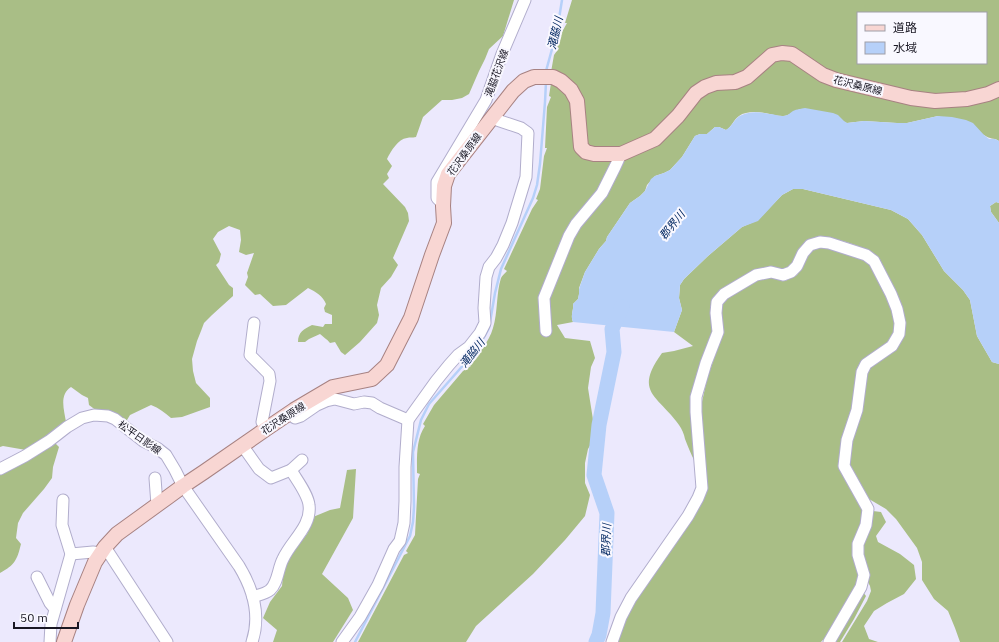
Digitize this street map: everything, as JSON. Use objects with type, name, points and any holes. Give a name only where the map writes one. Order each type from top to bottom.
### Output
[{"type":"main road","name":"花沢桑原線","points":[[64,642],[95,562],[117,534],[183,486],[289,414],[333,387],[372,379],[387,365],[411,318],[444,223],[444,186],[448,174],[513,91],[524,81],[534,77],[547,77],[561,81],[570,90],[577,101],[581,147],[586,152],[594,154],[621,154],[655,139],[678,116],[696,93],[705,87],[716,83],[735,82],[747,77],[772,55],[782,53],[792,54],[823,75],[836,80],[911,98],[935,101],[967,99],[988,94],[999,89]]},
{"type":"street","name":"滝脇花沢線","points":[[443,206],[437,198],[436,182],[486,100],[502,54],[525,0]]},
{"type":"street","points":[[342,642],[360,617],[378,585],[394,549],[400,541],[404,523],[408,420],[449,365],[469,348],[485,323],[484,308],[486,277],[489,267],[500,251],[512,223],[526,177],[528,133],[521,128],[491,118]]},
{"type":"street","points":[[546,331],[544,298],[569,236],[576,224],[602,193],[621,154]]},
{"type":"street","points":[[612,642],[621,617],[631,598],[688,516],[702,488],[696,397],[706,363],[718,332],[716,313],[717,302],[724,294],[756,275],[771,272],[783,275],[791,272],[797,266],[803,253],[810,245],[820,242],[829,243],[866,255],[874,261],[891,294],[900,323],[899,334],[892,346],[866,364],[862,372],[857,410],[847,440],[844,466],[868,509],[866,525],[858,544],[858,555],[864,575],[860,587],[829,642]]},
{"type":"street","points":[[254,323],[250,355],[269,374],[270,381],[262,422],[266,429]]},
{"type":"street","points":[[289,414],[296,418],[317,405],[335,399],[354,404],[364,402],[372,403],[408,420]]},
{"type":"street","name":"松平日影線","points":[[0,469],[25,456],[49,441],[66,427],[82,418],[102,415],[115,419],[138,438],[157,448],[166,455],[176,470],[183,486],[239,566],[253,597],[256,613],[252,642]]},
{"type":"street","points":[[242,445],[259,469],[271,478],[290,470],[302,460]]},
{"type":"street","points":[[253,597],[270,590],[273,586],[284,556],[299,536],[307,519],[310,504],[290,470]]},
{"type":"street","points":[[155,478],[157,505]]},
{"type":"street","points":[[50,642],[51,624],[71,554],[62,525],[63,500]]},
{"type":"street","points":[[71,554],[103,550],[167,642]]},
{"type":"street","points":[[38,577],[50,603],[55,609]]},
{"type":"green space","points":[[0,0],[514,0],[503,36],[489,49],[469,94],[462,98],[442,100],[423,117],[416,137],[404,139],[398,143],[387,159],[392,166],[387,174],[389,178],[383,184],[405,207],[408,213],[409,221],[393,258],[398,265],[391,277],[381,288],[377,305],[379,315],[377,323],[360,342],[345,355],[341,352],[335,342],[330,343],[320,334],[305,342],[298,342],[300,333],[309,326],[312,325],[323,327],[325,324],[332,324],[332,315],[325,312],[325,301],[319,294],[308,288],[286,305],[273,306],[260,294],[255,295],[245,285],[248,277],[247,273],[254,253],[246,255],[239,252],[241,240],[240,230],[229,226],[218,232],[213,239],[221,254],[219,262],[216,265],[229,285],[233,288],[233,296],[204,323],[192,359],[196,383],[210,398],[210,407],[182,417],[171,418],[151,405],[130,415],[127,420],[125,420],[97,411],[89,405],[88,398],[71,387],[65,394],[63,403],[66,422],[34,446],[26,450],[3,446],[0,447]]},
{"type":"green space","points":[[572,0],[999,0],[999,84],[988,89],[943,96],[919,93],[827,71],[798,51],[749,72],[713,81],[652,136],[620,149],[591,149],[585,141],[582,102],[551,72],[554,55],[559,48],[557,47],[567,23],[565,23]]},
{"type":"green space","points":[[782,58],[893,98],[999,94],[999,141],[938,116],[907,123],[864,121],[847,123],[800,109],[783,116],[758,112],[742,114],[726,130],[715,127],[707,134],[695,136],[682,157],[670,170],[655,176],[647,185],[645,191],[630,203],[585,272],[579,288],[578,299],[573,304],[573,322],[557,325],[565,338],[590,341],[595,358],[591,367],[588,388],[594,426],[592,442],[588,449],[585,463],[585,483],[590,495],[585,516],[533,574],[476,626],[466,642],[358,642],[404,555],[408,553],[406,551],[415,535],[418,479],[420,474],[417,473],[417,455],[420,437],[425,426],[423,424],[434,405],[463,371],[471,366],[469,365],[489,338],[495,322],[498,290],[501,278],[507,271],[504,269],[532,209],[538,200],[536,199],[540,189],[544,156],[547,148],[545,148],[547,107],[551,97],[549,96],[551,83],[557,83],[570,98],[574,143],[624,159],[698,97]]},
{"type":"green space","points":[[793,189],[803,189],[891,210],[908,219],[922,235],[944,271],[963,290],[970,300],[977,336],[992,362],[999,364],[999,642],[960,642],[948,611],[934,599],[922,580],[922,562],[917,548],[896,519],[886,509],[869,499],[849,463],[852,435],[865,372],[903,334],[871,253],[846,242],[831,238],[819,237],[791,266],[783,270],[763,269],[714,299],[710,307],[713,333],[698,376],[695,462],[680,427],[652,393],[649,385],[649,377],[662,353],[693,346],[674,332],[682,310],[679,298],[680,285],[684,279],[742,227],[758,220],[782,195]]},
{"type":"green space","points":[[996,202],[999,203],[999,223],[991,212],[990,206]]},
{"type":"green space","points":[[820,246],[861,257],[871,264],[894,315],[896,323],[887,342],[877,352],[860,364],[854,405],[843,436],[839,468],[863,512],[857,586],[829,633],[821,642],[617,642],[633,604],[706,491],[700,411],[707,379],[719,344],[723,303],[730,295],[759,278],[773,278],[785,281],[797,275],[807,256],[815,248]]},
{"type":"green space","points":[[55,443],[59,447],[53,467],[52,478],[23,513],[18,523],[16,538],[21,544],[15,562],[0,573],[0,471]]},
{"type":"green space","points":[[356,469],[353,518],[322,574],[348,598],[353,610],[333,642],[273,642],[277,630],[263,618],[270,602],[282,586],[284,564],[307,534],[313,517],[330,510],[340,508],[347,470]]},
{"type":"green space","points":[[873,511],[881,512],[886,522],[876,536],[878,542],[900,554],[914,565],[916,579],[904,594],[874,611],[864,626],[869,639],[878,642],[842,642],[867,601],[871,591],[860,554]]},
{"type":"green space","points":[[863,592],[866,596],[854,619],[840,642],[834,642]]},
{"type":"water","points":[[805,108],[833,113],[838,115],[847,123],[864,121],[907,123],[938,116],[952,117],[973,123],[989,139],[999,141],[999,203],[996,202],[990,206],[991,212],[999,223],[999,364],[992,362],[977,336],[970,300],[963,290],[944,271],[922,235],[908,219],[891,210],[803,189],[793,189],[782,195],[758,221],[742,227],[684,279],[680,285],[679,298],[682,310],[674,332],[573,322],[573,304],[578,299],[579,289],[585,272],[599,249],[606,241],[607,237],[630,203],[645,191],[651,179],[670,170],[682,157],[695,136],[707,134],[715,127],[726,130],[739,116],[748,113],[759,112],[784,116],[788,115],[794,110]]},
{"type":"waterway","name":"滝脇川","points":[[546,71],[557,31],[562,0]]},
{"type":"waterway","name":"滝脇川","points":[[355,642],[410,536],[414,507],[413,452],[421,420],[429,404],[466,362],[482,341],[489,328],[501,269],[533,198],[537,185],[546,82]]},
{"type":"waterway","name":"郡界川","points":[[596,642],[599,635],[603,613],[607,513],[594,475],[599,425],[614,352],[612,329],[622,307]]}]
